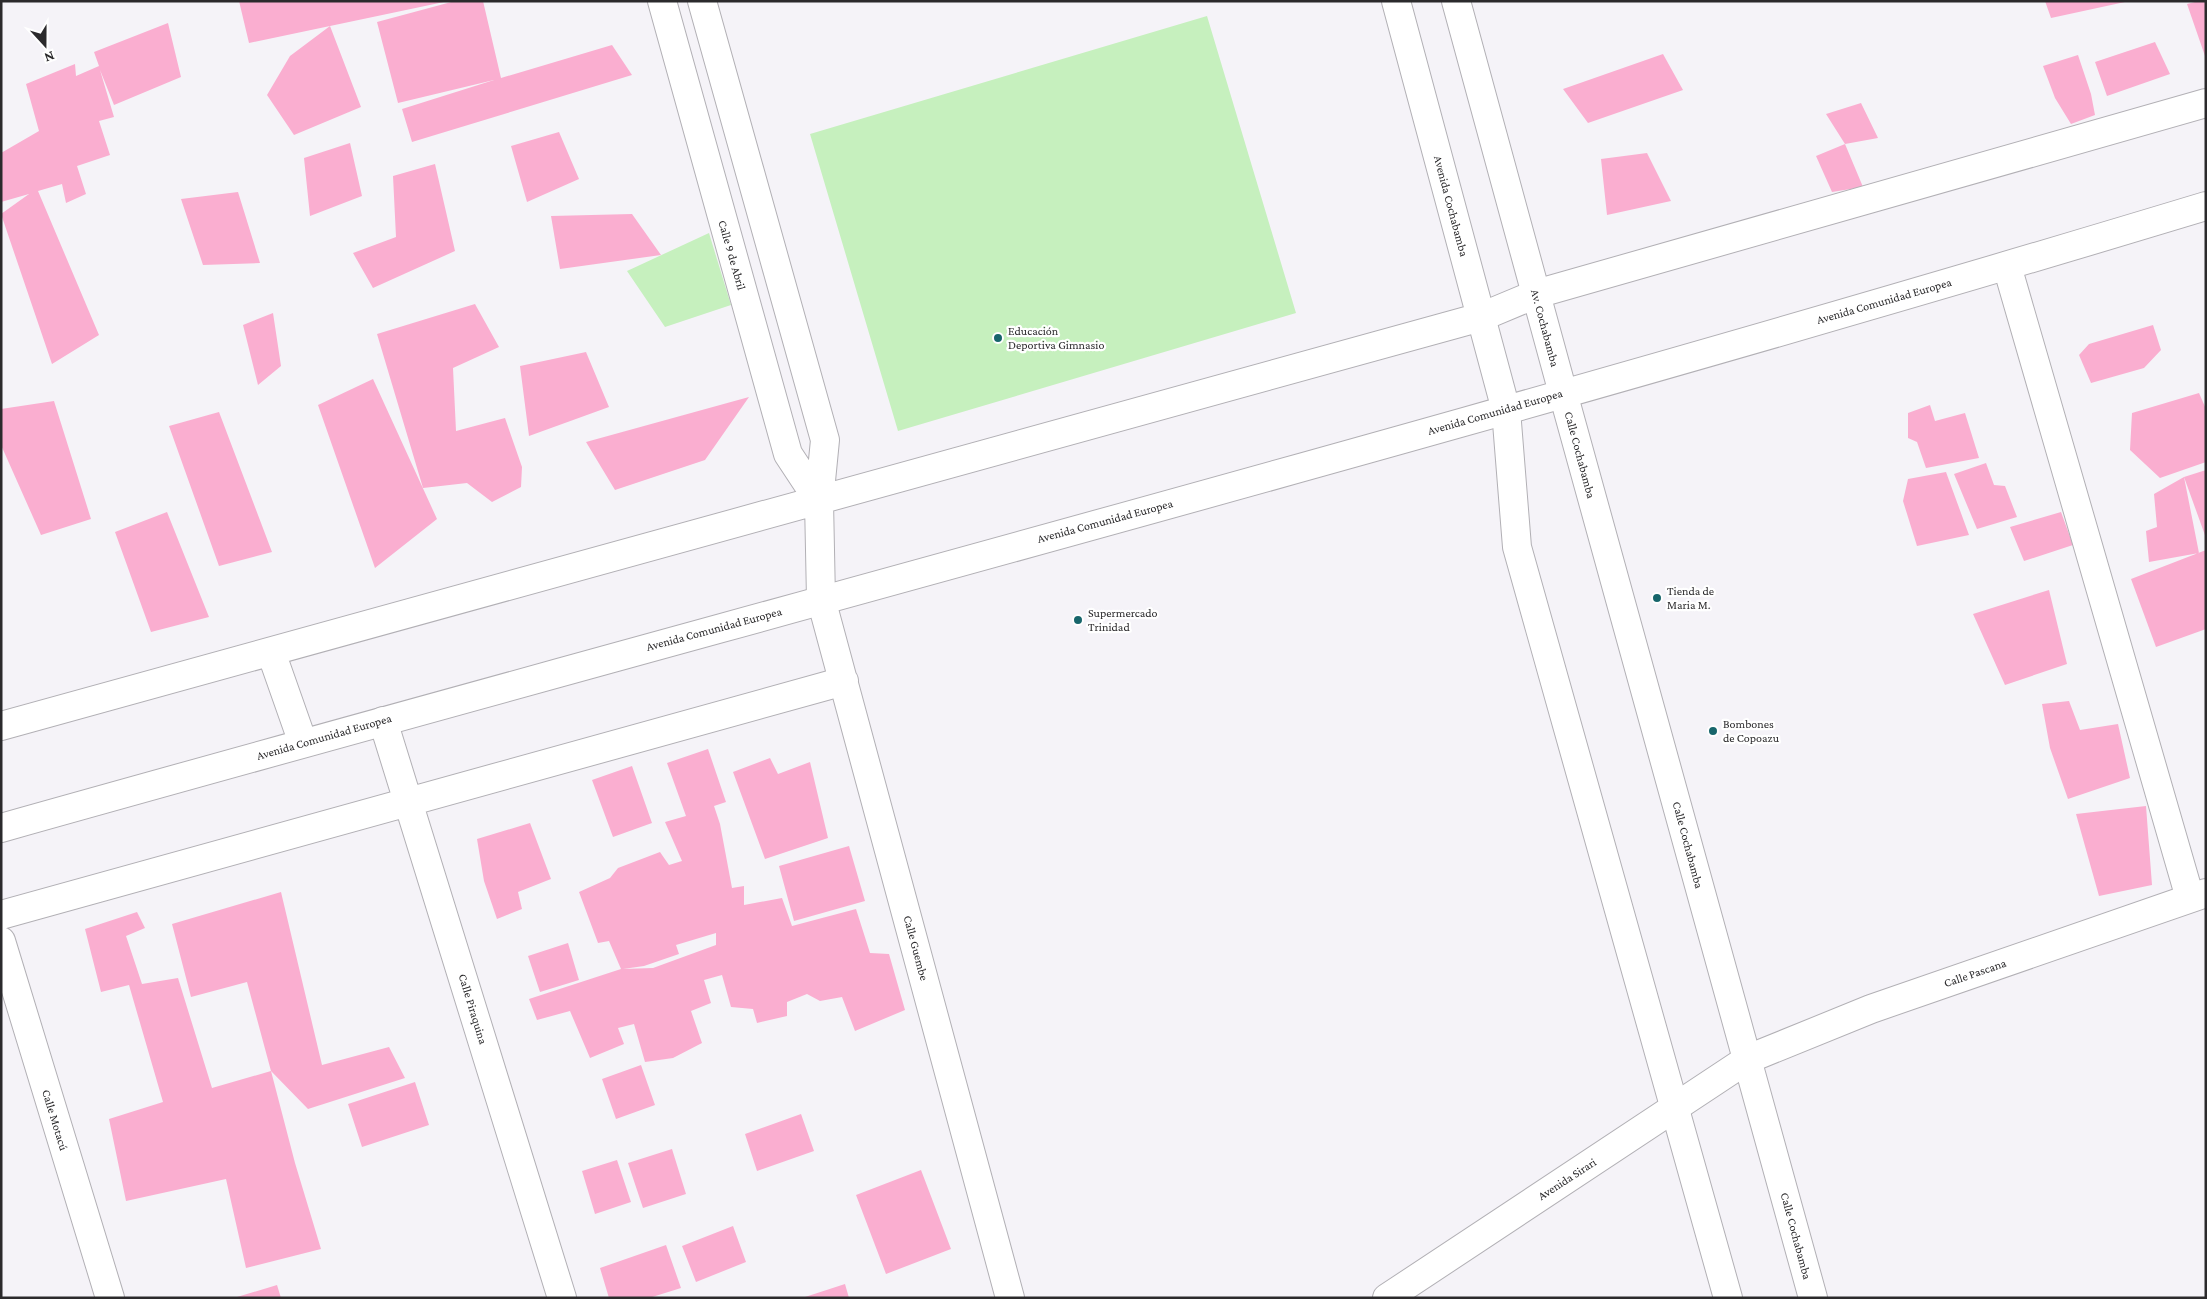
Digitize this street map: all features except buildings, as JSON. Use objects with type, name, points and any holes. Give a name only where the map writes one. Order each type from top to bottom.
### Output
[{"type":"main road","name":"Calle 9 de Abril","points":[[662,1],[788,454],[819,501]]},
{"type":"main road","points":[[702,1],[825,440],[819,501],[821,599]]},
{"type":"main road","name":"Avenida Cochabamba","points":[[1396,1],[1506,410]]},
{"type":"main road","name":"Av. Cochabamba","points":[[1456,1],[1563,393]]},
{"type":"main road","points":[[1,726],[1481,317],[1536,294],[2206,103]]},
{"type":"main road","name":"Avenida Comunidad Europea","points":[[1,828],[1506,410],[2007,266],[2206,206]]},
{"type":"main road","points":[[2007,266],[2198,896]]},
{"type":"main road","name":"Calle Cochabamba","points":[[1563,393],[1813,1298]]},
{"type":"main road","points":[[1506,410],[1517,547],[1728,1298]]},
{"type":"main road","name":"Calle Guembe","points":[[821,599],[1010,1298]]},
{"type":"main road","points":[[270,652],[303,743]]},
{"type":"main road","points":[[1,916],[844,681]]},
{"type":"main road","name":"Calle Piraquina","points":[[383,721],[562,1298]]},
{"type":"main road","name":"Calle Pascana","points":[[1748,1059],[1871,1009],[2198,896]]},
{"type":"main road","name":"Calle Motacú","points":[[1,941],[110,1298]]},
{"type":"main road","name":"Avenida Sirari","points":[[1386,1298],[1748,1059]]},
{"type":"green space","points":[[1207,16],[1296,313],[898,431],[810,134]]},
{"type":"green space","points":[[709,233],[731,305],[665,327],[627,271]]},
{"type":"place","name":"Educación Deportiva Gimnasio","points":[[998,338]]},
{"type":"place","name":"Tienda de Maria M.","points":[[1657,598]]},
{"type":"place","name":"Supermercado Trinidad","points":[[1078,620]]},
{"type":"place","name":"Bombones de Copoazu","points":[[1713,731]]}]
